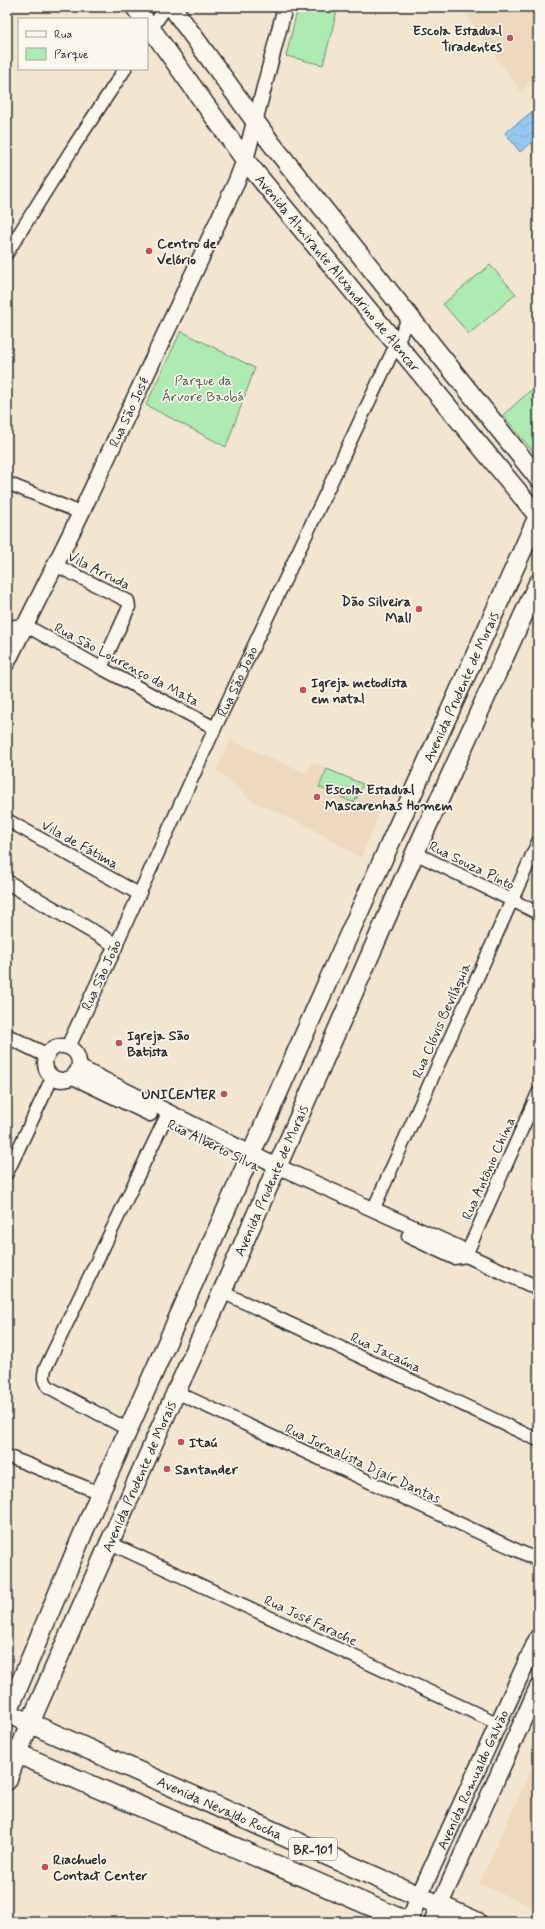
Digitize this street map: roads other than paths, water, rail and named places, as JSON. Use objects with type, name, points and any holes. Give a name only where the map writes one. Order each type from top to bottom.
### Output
[{"type":"highway","name":"Avenida Nevaldo Rocha","points":[[7,1713],[419,1896],[435,1914],[477,1922]]},
{"type":"highway","name":"Avenida Nevaldo Rocha","points":[[12,1751],[408,1922]]},
{"type":"main road","name":"Avenida Almirante Alexandrino de Alencar","points":[[135,7],[142,18]]},
{"type":"main road","name":"Avenida Almirante Alexandrino de Alencar","points":[[172,7],[255,122],[538,478]]},
{"type":"main road","name":"Avenida Almirante Alexandrino de Alencar","points":[[148,28],[245,160],[538,516]]},
{"type":"main road","name":"Rua São José","points":[[7,662],[81,513],[236,183],[245,160],[255,122]]},
{"type":"main road","points":[[322,254],[344,233]]},
{"type":"main road","name":"Avenida Prudente de Morais","points":[[7,1713],[100,1493],[538,516]]},
{"type":"main road","name":"Avenida Prudente de Morais","points":[[7,1781],[12,1751],[30,1723],[415,853],[538,583]]},
{"type":"main road","name":"Avenida Romualdo Galvão","points":[[408,1922],[538,1638]]},
{"type":"main road","name":"Avenida Romualdo Galvão","points":[[435,1914],[538,1687]]},
{"type":"street","points":[[148,26],[166,7]]},
{"type":"street","points":[[255,122],[286,7]]},
{"type":"street","points":[[7,253],[74,146],[124,70]]},
{"type":"street","name":"Rua São João","points":[[68,1047],[215,728],[410,317]]},
{"type":"street","points":[[7,482],[81,513]]},
{"type":"street","name":"Vila Arruda","points":[[55,565],[128,601],[129,607],[101,668]]},
{"type":"street","points":[[7,627],[25,625]]},
{"type":"street","name":"Rua São Lourenço da Mata","points":[[25,625],[101,668],[215,728]]},
{"type":"street","name":"Vila de Fátima","points":[[7,820],[139,894]]},
{"type":"street","name":"Rua Clóvis Beviláquia","points":[[373,1210],[538,842]]},
{"type":"street","name":"Rua Souza Pinto","points":[[415,853],[538,913]]},
{"type":"street","points":[[7,882],[116,945]]},
{"type":"street","points":[[7,1036],[46,1056]]},
{"type":"street","points":[[60,1045],[68,1047],[78,1056],[76,1072],[62,1080],[52,1078],[45,1067],[46,1056],[54,1047],[60,1045]]},
{"type":"street","name":"Rua Alberto Silva","points":[[76,1072],[454,1257],[466,1255]]},
{"type":"street","points":[[7,1173],[52,1078]]},
{"type":"street","name":"Rua Antônio China","points":[[466,1255],[538,1093]]},
{"type":"street","points":[[129,1430],[50,1388],[45,1384],[43,1377],[45,1369],[166,1117]]},
{"type":"street","name":"Rua Alberto Silva","points":[[276,1170],[373,1210],[459,1248],[466,1255],[538,1288]]},
{"type":"street","name":"Rua Jacaúna","points":[[222,1292],[538,1440]]},
{"type":"street","name":"Rua Jornalista Djair Dantas","points":[[176,1392],[538,1560]]},
{"type":"street","points":[[7,1456],[100,1493]]},
{"type":"street","name":"Rua José Farache","points":[[110,1543],[499,1724]]},
{"type":"water","points":[[538,107],[538,138],[520,152],[505,133]]},
{"type":"place","name":"Escola Estadual Tiradentes","points":[[510,38]]},
{"type":"place","name":"Centro de Velório","points":[[149,251]]},
{"type":"place","name":"Dão Silveira Mall","points":[[419,609]]},
{"type":"place","name":"Igreja metodista em natal","points":[[303,690]]},
{"type":"place","name":"Escola Estadual Mascarenhas Homem","points":[[317,797]]},
{"type":"place","name":"Igreja São Batista","points":[[119,1043]]},
{"type":"place","name":"UNICENTER","points":[[224,1094]]},
{"type":"place","name":"Itaú","points":[[181,1442]]},
{"type":"place","name":"Santander","points":[[167,1469]]},
{"type":"place","name":"Riachuelo Contact Center","points":[[45,1867]]},
{"type":"park label","name":"Parque da Árvore Baobá","points":[[203,388]]}]
